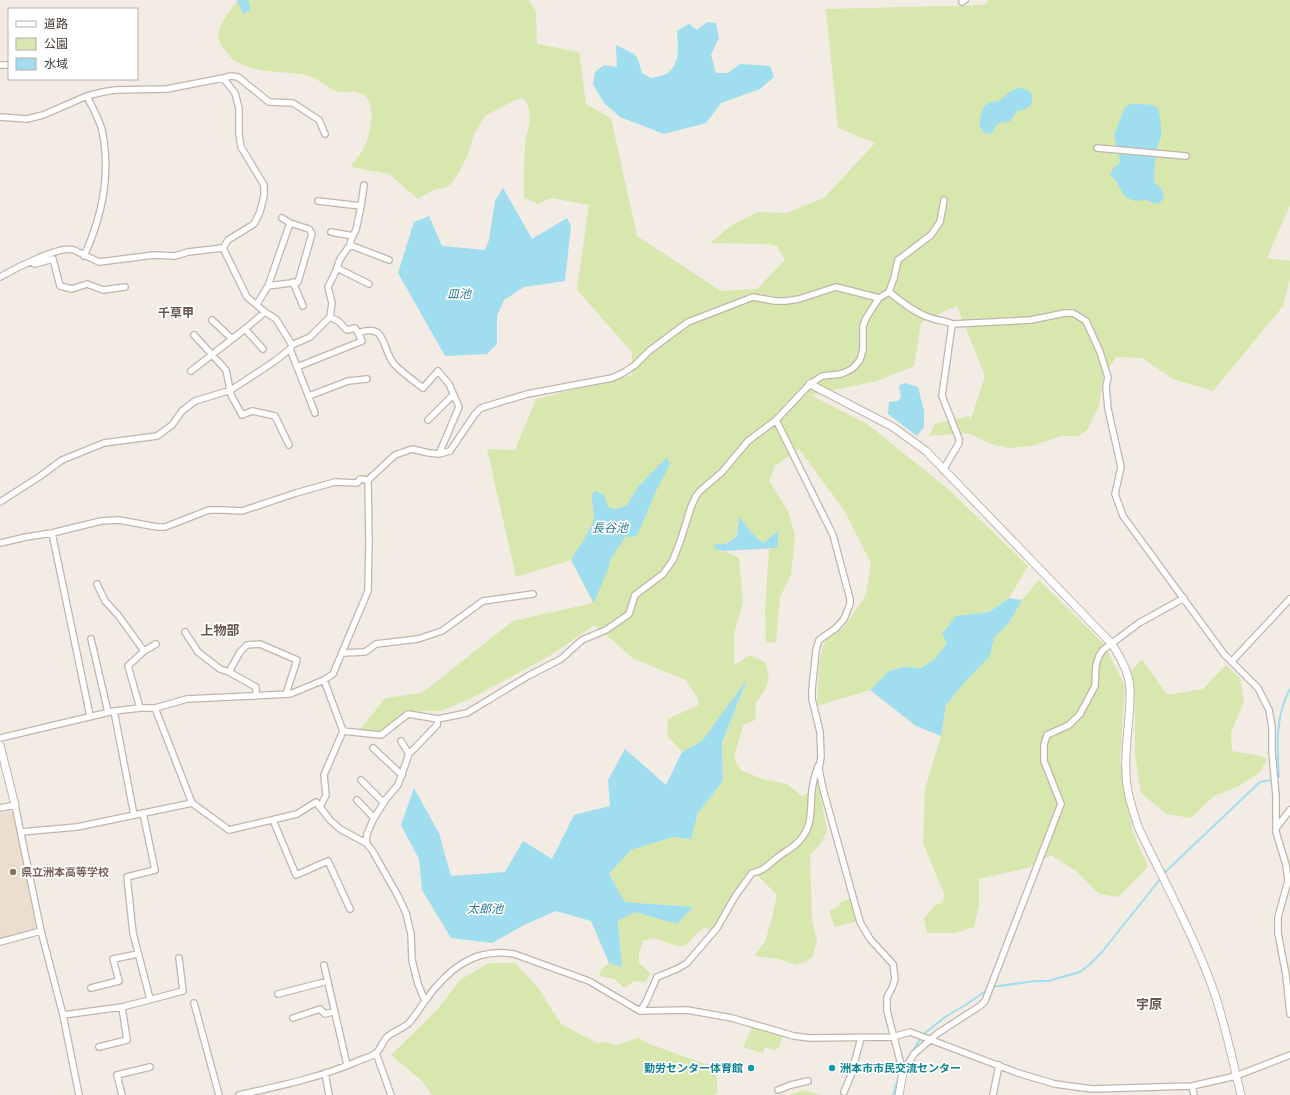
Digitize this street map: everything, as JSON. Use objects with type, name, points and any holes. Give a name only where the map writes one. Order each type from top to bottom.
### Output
[{"type":"street","points":[[0,117],[27,120],[43,115],[88,96],[115,90],[167,89],[231,76],[238,77],[269,102],[293,103],[319,120],[325,134]]},
{"type":"street","points":[[223,78],[235,93],[239,108],[239,134],[241,148],[264,185],[264,196],[260,212],[254,224],[228,240],[223,248]]},
{"type":"street","points":[[84,256],[93,237],[102,206],[106,166],[102,129],[88,96]]},
{"type":"street","points":[[1097,148],[1186,156]]},
{"type":"street","points":[[0,502],[59,462],[104,443],[157,436],[172,425],[182,411],[195,401],[231,390],[275,361],[291,347],[310,337],[330,317],[332,303],[328,287],[340,259],[350,245],[356,230],[364,185]]},
{"type":"street","points":[[343,731],[381,735],[408,714],[438,719],[466,713],[528,676],[561,659],[582,640],[606,630],[629,614],[635,595],[663,574],[673,560],[696,496],[722,472],[748,441],[776,420],[810,384],[822,376],[841,374],[848,371],[860,360],[863,350],[863,326],[866,318],[879,298],[889,292],[898,260],[931,235],[940,222],[944,200]]},
{"type":"street","points":[[318,201],[361,206]]},
{"type":"street","points":[[268,286],[298,282],[312,234],[308,229],[290,223],[282,218]]},
{"type":"street","points":[[256,304],[268,286],[290,223]]},
{"type":"street","points":[[331,232],[353,236]]},
{"type":"street","points":[[350,245],[389,260]]},
{"type":"street","points":[[0,277],[30,262],[70,248],[99,262],[154,255],[174,256],[188,252],[223,248]]},
{"type":"street","points":[[223,248],[247,296],[278,322],[291,347],[315,413]]},
{"type":"street","points":[[30,262],[35,264],[53,259],[60,286],[72,289],[87,284],[103,290],[125,287]]},
{"type":"street","points":[[337,268],[369,284]]},
{"type":"street","points":[[293,282],[303,306]]},
{"type":"street","points":[[0,543],[52,533],[101,521],[119,520],[156,527],[165,527],[209,510],[242,511],[335,482],[357,483],[360,480],[368,480],[399,452],[412,448],[439,454],[450,451],[475,414],[481,408],[527,394],[612,378],[635,365],[649,351],[688,322],[753,297],[775,301],[799,300],[836,287],[879,298]]},
{"type":"street","points":[[889,292],[911,309],[932,318],[945,320],[952,324],[1031,320],[1065,313],[1073,313],[1086,321],[1100,352],[1108,377],[1106,387],[1108,409],[1121,467],[1115,494],[1120,510],[1224,654],[1232,661],[1244,676],[1258,688],[1269,710],[1272,727],[1272,752],[1276,796],[1276,832],[1286,865],[1288,881],[1278,917],[1278,933],[1286,975],[1290,1014]]},
{"type":"street","points":[[191,371],[265,312]]},
{"type":"street","points":[[298,367],[362,341],[354,328],[347,330],[338,321],[330,317]]},
{"type":"street","points":[[212,320],[232,339]]},
{"type":"street","points":[[943,470],[959,443],[942,396],[952,324]]},
{"type":"street","points":[[245,329],[263,349]]},
{"type":"street","points":[[358,333],[368,330],[374,330],[379,333],[394,364],[423,388],[438,371],[449,384],[459,407],[439,454]]},
{"type":"street","points":[[194,335],[226,370],[231,395],[242,415],[252,411],[275,416],[289,445]]},
{"type":"street","points":[[309,396],[348,381],[368,379]]},
{"type":"street","points":[[810,384],[893,427],[926,451],[1112,644],[1120,656],[1126,670],[1130,688],[1126,774],[1132,810],[1139,829],[1193,939],[1212,987],[1225,1030],[1241,1095]]},
{"type":"street","points":[[428,420],[453,395]]},
{"type":"street","points":[[776,420],[833,535],[850,599],[850,604],[844,619],[836,628],[819,640],[816,650],[812,699],[820,732],[821,757],[819,769],[823,789],[860,922],[870,939],[891,961],[894,971],[895,979],[888,997],[887,1011],[903,1072]]},
{"type":"street","points":[[0,738],[111,711],[154,708],[187,699],[221,696],[286,694],[324,680],[333,674],[368,591],[368,480]]},
{"type":"street","points":[[52,533],[90,716]]},
{"type":"street","points":[[97,584],[105,600],[118,615],[144,651]]},
{"type":"street","points":[[342,653],[365,652],[376,644],[418,639],[442,631],[483,601],[533,594]]},
{"type":"street","points":[[899,1095],[903,1072],[914,1054],[938,1033],[980,1006],[985,1001],[992,985],[1061,804],[1044,762],[1044,745],[1047,735],[1069,725],[1080,714],[1095,686],[1096,665],[1099,656],[1140,623],[1184,598]]},
{"type":"street","points":[[1232,661],[1290,599]]},
{"type":"street","points":[[184,632],[198,652],[220,669],[256,687],[256,696]]},
{"type":"street","points":[[91,639],[111,711],[134,815]]},
{"type":"street","points":[[140,708],[128,666],[144,651],[156,644]]},
{"type":"street","points":[[228,672],[240,652],[247,645],[260,644],[297,660],[286,694]]},
{"type":"street","points":[[320,807],[326,794],[324,775],[343,731],[324,680]]},
{"type":"street","points":[[154,708],[192,802],[229,830],[297,814],[316,802],[330,820],[340,829],[366,843],[372,850],[406,913],[411,934],[412,960],[418,984],[425,1001]]},
{"type":"street","points":[[366,843],[367,834],[374,818],[398,785],[409,754],[437,725],[438,719]]},
{"type":"street","points":[[401,741],[409,754]]},
{"type":"street","points":[[0,748],[15,805],[41,931],[63,1015],[79,1095]]},
{"type":"street","points":[[373,748],[402,775]]},
{"type":"street","points":[[640,1011],[646,1002],[657,977],[677,969],[687,963],[717,928],[736,895],[752,873],[760,872],[779,856],[792,848],[802,838],[810,820],[812,784],[821,757]]},
{"type":"street","points":[[361,780],[384,803]]},
{"type":"street","points":[[357,800],[374,818]]},
{"type":"street","points":[[21,832],[77,827],[192,802]]},
{"type":"street","points":[[0,808],[15,805]]},
{"type":"street","points":[[1277,828],[1290,810]]},
{"type":"street","points":[[143,813],[155,870],[127,876],[133,933],[150,999]]},
{"type":"street","points":[[273,820],[296,875],[328,861],[350,909]]},
{"type":"street","points":[[0,942],[41,931]]},
{"type":"street","points":[[239,1095],[305,1080],[376,1053],[387,1038],[408,1024],[438,985],[452,971],[470,958],[482,954],[504,953],[514,954],[589,980],[640,1011],[687,1010],[732,1018],[794,1036],[810,1038],[893,1037],[910,1032],[1018,1073],[1055,1084],[1092,1089],[1192,1086],[1236,1076],[1290,1055]]},
{"type":"street","points":[[91,988],[119,981],[113,959],[138,954]]},
{"type":"street","points":[[63,1015],[122,1008],[183,991],[179,958]]},
{"type":"street","points":[[324,966],[336,1011],[347,1065]]},
{"type":"street","points":[[278,994],[328,981]]},
{"type":"street","points":[[194,1003],[219,1095]]},
{"type":"street","points":[[99,1047],[127,1040],[122,1008]]},
{"type":"street","points":[[292,1018],[320,1009],[325,1014],[336,1011]]},
{"type":"street","points":[[844,1092],[851,1075],[861,1038]]},
{"type":"street","points":[[376,1053],[391,1095]]},
{"type":"street","points":[[993,1095],[999,1065]]},
{"type":"street","points":[[122,1095],[117,1075],[150,1067]]},
{"type":"street","points":[[325,1073],[329,1095]]},
{"type":"street","points":[[778,1090],[808,1081]]},
{"type":"street","points":[[1192,1086],[1194,1095]]},
{"type":"street","points":[[1092,1089],[1092,1095]]},
{"type":"shaded area","name":"県立洲本高等学校","points":[[15,811],[36,930],[0,939],[0,813]]},
{"type":"green space","points":[[238,0],[529,0],[536,12],[537,44],[579,52],[586,104],[611,118],[637,236],[721,291],[757,289],[785,260],[777,246],[768,244],[710,243],[732,225],[758,212],[787,213],[824,198],[875,143],[838,128],[826,9],[984,5],[989,0],[1290,0],[1290,205],[1267,258],[1290,261],[1290,279],[1283,306],[1213,391],[1173,379],[1142,358],[1116,357],[1103,377],[1099,406],[1087,430],[1079,436],[1061,436],[1032,446],[1008,448],[991,444],[968,433],[929,436],[935,424],[969,416],[971,419],[985,376],[957,306],[921,322],[914,366],[877,381],[811,395],[867,424],[947,488],[1028,566],[1009,598],[989,612],[956,616],[947,643],[935,659],[921,668],[903,667],[889,671],[870,690],[817,706],[819,663],[825,640],[844,627],[866,595],[871,563],[844,510],[799,449],[775,466],[769,481],[788,511],[795,536],[791,575],[780,597],[776,642],[766,643],[765,611],[769,549],[777,548],[768,539],[763,543],[739,518],[737,535],[728,543],[714,546],[715,549],[724,551],[739,558],[743,603],[734,634],[734,665],[750,655],[765,662],[769,677],[766,688],[756,703],[755,720],[743,725],[734,758],[741,770],[762,779],[787,784],[803,797],[818,782],[827,831],[821,843],[810,855],[812,920],[817,941],[812,958],[797,965],[778,959],[754,956],[765,942],[777,895],[761,879],[750,871],[710,931],[707,927],[696,934],[686,945],[677,946],[653,938],[643,941],[639,954],[639,963],[650,973],[646,982],[634,981],[624,988],[615,979],[599,976],[602,969],[609,963],[622,967],[618,921],[635,912],[677,924],[693,907],[625,902],[609,874],[631,850],[673,837],[691,839],[698,813],[723,781],[722,744],[746,681],[702,741],[682,752],[667,735],[668,719],[698,705],[698,699],[686,680],[634,659],[595,625],[551,655],[472,698],[441,711],[411,711],[404,714],[380,732],[360,730],[385,698],[422,693],[513,621],[593,603],[571,560],[516,577],[487,449],[515,450],[536,399],[632,375],[632,352],[577,290],[589,205],[551,198],[538,204],[524,198],[525,145],[530,115],[527,104],[523,98],[513,101],[485,116],[474,134],[467,157],[453,182],[447,187],[433,190],[418,199],[389,174],[351,167],[366,143],[372,120],[370,104],[367,98],[362,94],[356,92],[336,91],[306,75],[259,70],[241,64],[231,57],[221,45],[218,34],[223,21]]},
{"type":"green space","points":[[1039,580],[1104,644],[1125,686],[1120,761],[1133,833],[1148,867],[1118,897],[1099,894],[1076,871],[1051,855],[1027,868],[979,879],[979,905],[974,927],[955,933],[927,933],[924,919],[935,905],[942,903],[945,896],[923,843],[925,789],[941,736],[946,705],[964,683],[990,656],[994,638],[1009,623],[1022,600]]},
{"type":"green space","points":[[1142,659],[1167,695],[1203,689],[1226,665],[1240,678],[1244,702],[1231,732],[1232,751],[1256,755],[1267,759],[1260,772],[1239,786],[1214,796],[1191,818],[1166,814],[1141,793],[1135,754],[1135,702],[1131,671]]},
{"type":"green space","points":[[852,898],[858,921],[835,927],[829,911],[839,906],[841,902]]},
{"type":"green space","points":[[489,963],[515,963],[539,989],[561,1024],[597,1043],[606,1042],[616,1045],[638,1038],[652,1045],[711,1066],[717,1076],[717,1094],[432,1095],[422,1081],[391,1055],[437,1010],[460,980]]},
{"type":"green space","points":[[752,1028],[782,1036],[780,1046],[774,1050],[765,1047],[763,1053],[743,1047]]},
{"type":"green space","points":[[803,1090],[820,1095],[790,1095]]},
{"type":"water","points":[[237,0],[248,0],[250,10],[243,14]]},
{"type":"water","points":[[707,22],[716,23],[719,38],[711,55],[716,73],[728,73],[740,64],[770,66],[774,77],[760,89],[721,103],[706,123],[664,134],[620,117],[604,103],[593,84],[595,72],[604,65],[617,67],[616,45],[634,54],[638,59],[642,73],[651,78],[659,76],[666,74],[671,70],[676,60],[678,54],[677,31],[689,24],[697,30]]},
{"type":"water","points":[[1018,88],[1028,90],[1030,92],[1032,95],[1031,105],[1024,110],[1017,111],[1010,121],[998,123],[992,133],[989,134],[983,132],[979,124],[984,106],[989,103],[999,101],[1011,91]]},
{"type":"water","points":[[1130,104],[1148,104],[1158,108],[1161,125],[1161,137],[1156,150],[1154,179],[1164,196],[1158,204],[1145,200],[1135,201],[1127,198],[1123,194],[1117,182],[1110,175],[1113,168],[1119,164],[1120,161],[1114,135],[1125,107]]},
{"type":"water","name":"皿池","points":[[503,188],[532,239],[567,218],[571,226],[565,281],[524,287],[504,300],[497,316],[497,344],[487,354],[445,356],[398,273],[414,222],[429,216],[442,246],[485,250],[489,240],[495,201]]},
{"type":"water","points":[[905,383],[918,387],[924,411],[924,427],[917,436],[888,414],[889,402],[898,401],[901,397],[899,387]]},
{"type":"water","name":"長谷池","points":[[667,457],[670,464],[656,491],[637,536],[625,537],[610,560],[610,564],[594,603],[571,560],[587,535],[594,519],[592,494],[596,491],[604,495],[608,507],[613,509],[627,505],[638,487]]},
{"type":"water","points":[[739,517],[752,533],[763,543],[779,531],[777,548],[724,551],[715,549],[714,545],[728,543],[737,536]]},
{"type":"water","points":[[1009,598],[1022,600],[1009,623],[994,638],[990,656],[964,683],[946,705],[941,736],[916,726],[870,690],[889,671],[903,667],[921,668],[935,659],[947,643],[942,634],[956,616],[989,612]]},
{"type":"water","name":"太郎池","points":[[747,679],[722,743],[723,781],[698,813],[691,839],[673,837],[631,850],[609,874],[625,902],[693,907],[677,924],[635,912],[618,921],[622,967],[609,963],[591,921],[556,911],[524,925],[492,943],[451,938],[422,890],[419,859],[401,825],[414,788],[439,833],[451,876],[505,872],[523,841],[552,859],[574,815],[610,806],[608,780],[625,749],[666,785],[682,752],[702,741]]},
{"type":"waterway","points":[[1279,777],[1279,721],[1285,699],[1290,689]]},
{"type":"waterway","points":[[1163,874],[1260,782],[1271,780]]},
{"type":"waterway","points":[[992,987],[1035,981],[1048,981],[1080,972],[1101,953],[1161,878]]},
{"type":"waterway","points":[[924,1034],[945,1017],[987,990]]},
{"type":"waterway","points":[[904,1064],[921,1038]]},
{"type":"waterway","points":[[893,1095],[900,1072]]},
{"type":"place","name":"県立洲本高等学校","points":[[13,872]]},
{"type":"place","name":"勤労センター体育館","points":[[751,1068]]},
{"type":"place","name":"洲本市市民交流センター","points":[[832,1068]]},
{"type":"district","name":"千草甲","points":[[176,312]]},
{"type":"district","name":"上物部","points":[[220,630]]},
{"type":"district","name":"宇原","points":[[1149,1004]]}]
